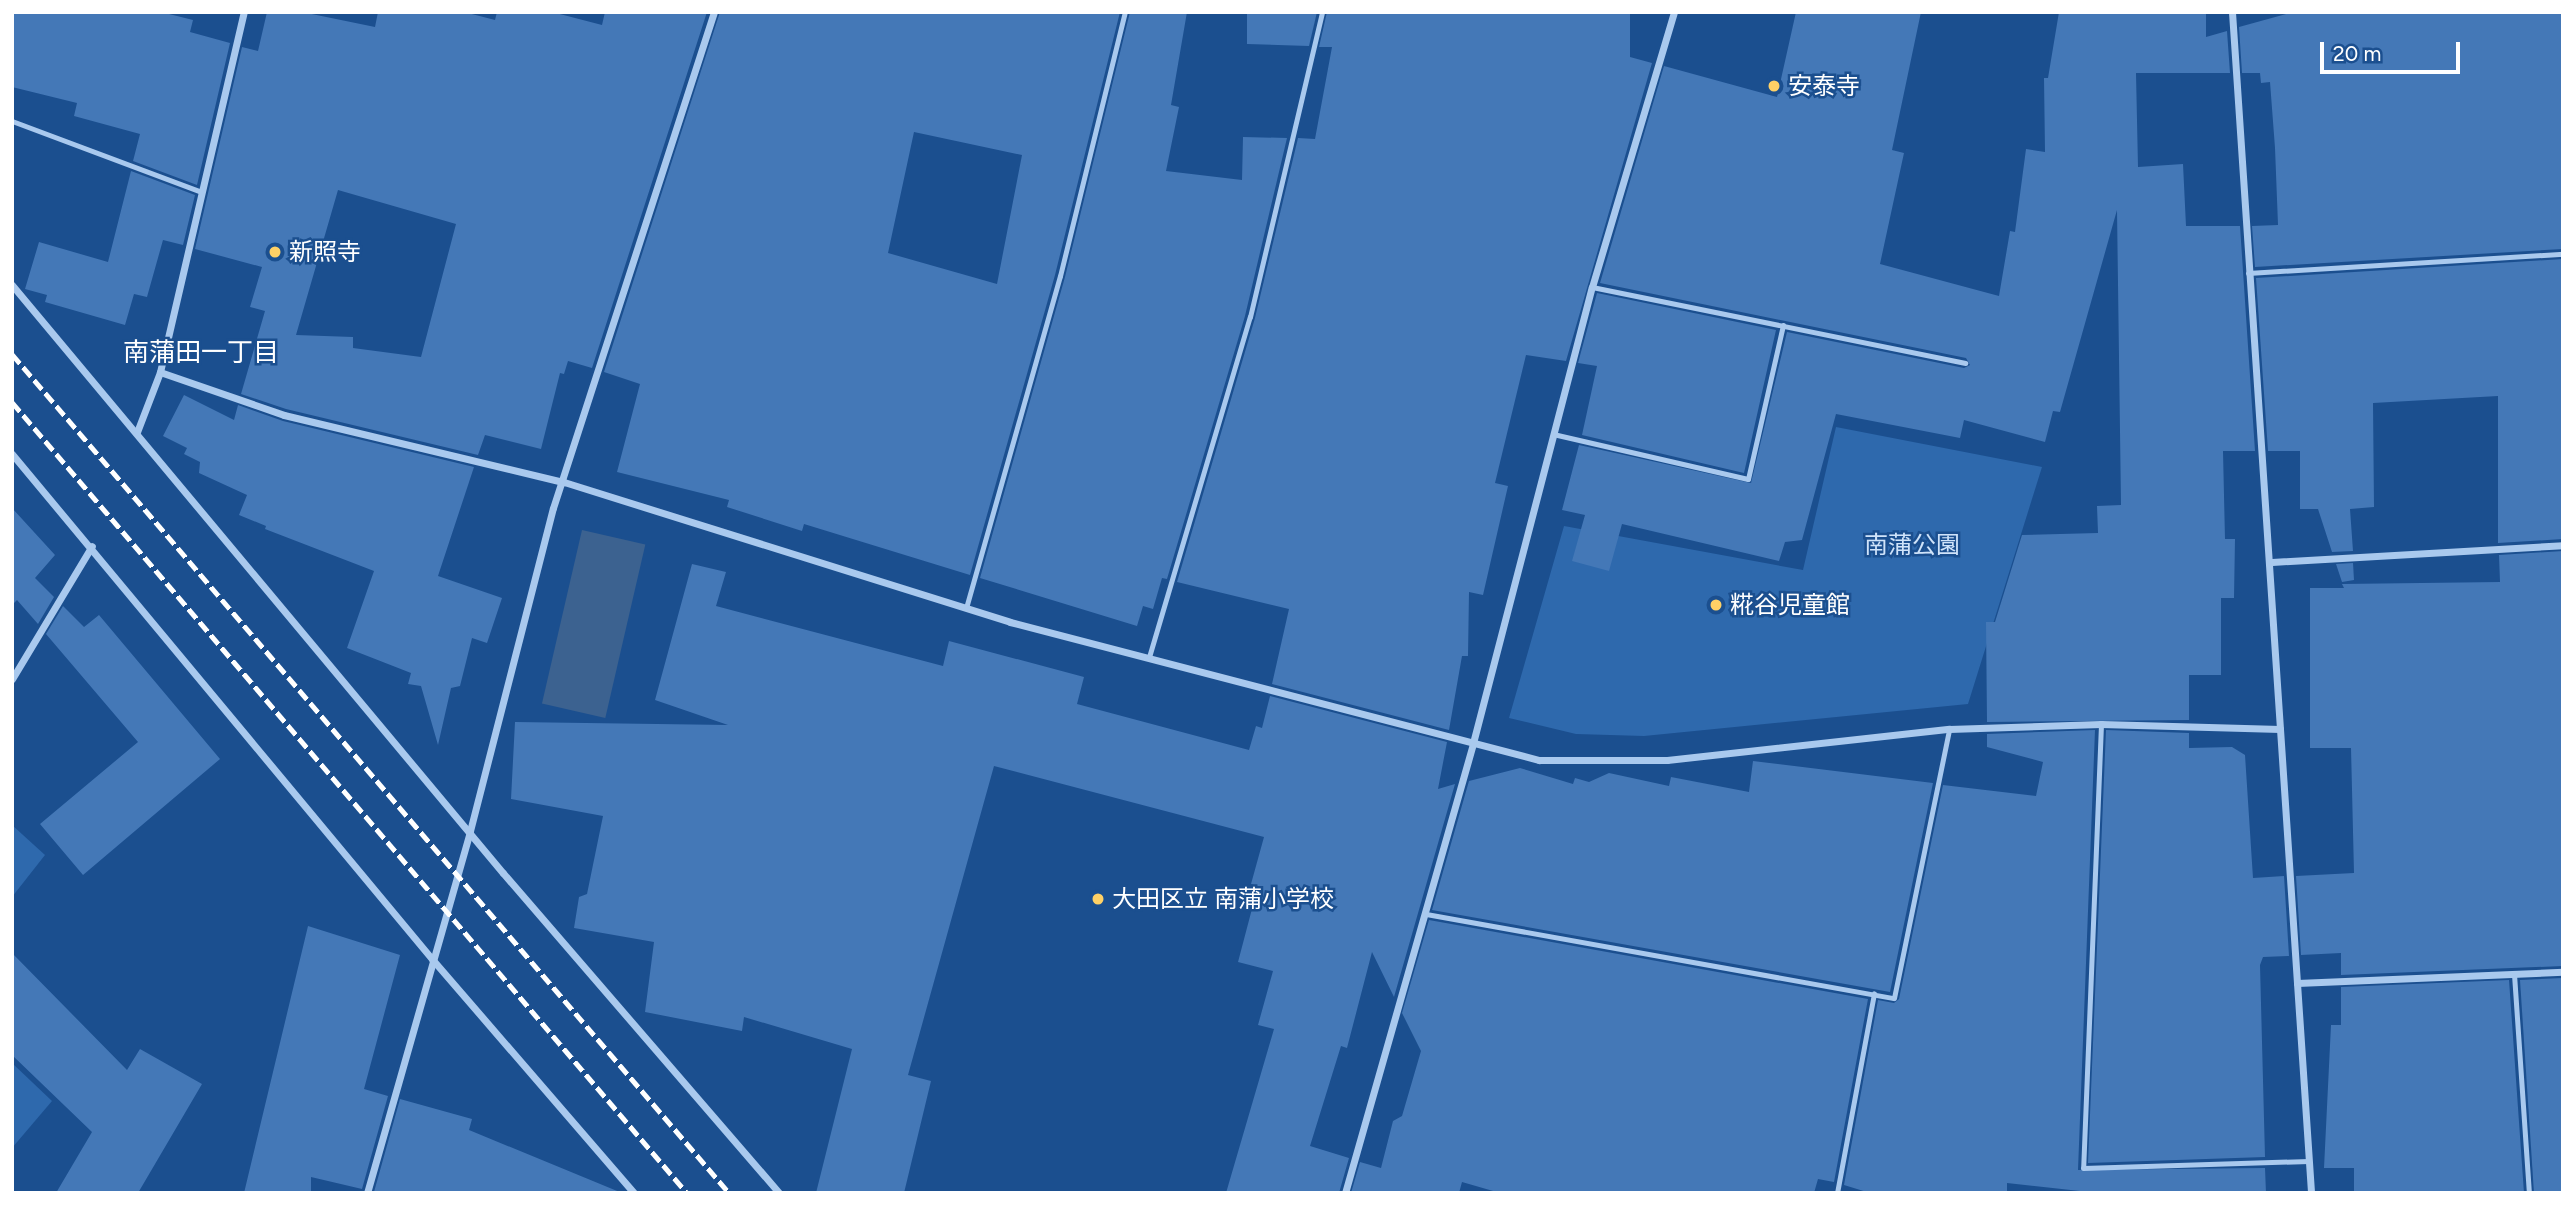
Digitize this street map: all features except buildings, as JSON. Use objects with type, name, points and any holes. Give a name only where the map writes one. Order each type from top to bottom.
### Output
[{"type":"street","points":[[137,432],[160,372],[199,191],[244,12]]},
{"type":"street","points":[[367,1193],[470,831],[553,508],[564,482],[714,12]]},
{"type":"street","points":[[1345,1193],[1473,743],[1592,286],[1674,12]]},
{"type":"street","points":[[2232,12],[2248,273],[2272,562],[2280,729],[2311,1193]]},
{"type":"street","points":[[12,285],[470,831],[779,1193]]},
{"type":"street","points":[[160,372],[284,415],[564,482],[966,608],[1539,760],[1667,760],[1949,729],[2101,724],[2280,729]]},
{"type":"street","points":[[12,454],[92,546],[432,959],[634,1193]]},
{"type":"street","points":[[2272,562],[2563,545]]},
{"type":"street","points":[[12,679],[92,546]]},
{"type":"street","points":[[2297,983],[2563,972]]},
{"type":"lane","points":[[966,608],[1060,276],[1125,12]]},
{"type":"lane","points":[[1149,657],[1250,317],[1322,12]]},
{"type":"lane","points":[[12,121],[199,191]]},
{"type":"lane","points":[[2248,273],[2563,254]]},
{"type":"lane","points":[[1592,286],[1965,363]]},
{"type":"lane","points":[[1553,434],[1748,479],[1783,325]]},
{"type":"lane","points":[[2101,724],[2083,1168],[2309,1161]]},
{"type":"lane","points":[[1426,914],[1894,998],[1949,729]]},
{"type":"lane","points":[[2515,974],[2529,1193]]},
{"type":"lane","points":[[1837,1193],[1874,993]]},
{"type":"green space","name":"南蒲公園","points":[[1836,427],[2042,467],[1968,704],[1644,736],[1576,734],[1509,718],[1564,526],[1803,570]]},
{"type":"green space","points":[[12,825],[45,855],[12,897]]},
{"type":"green space","points":[[12,1063],[52,1101],[12,1148]]},
{"type":"shaded area","points":[[582,530],[645,545],[605,718],[542,703]]},
{"type":"railway","points":[[12,354],[729,1193]]},
{"type":"railway","points":[[12,402],[687,1193]]},
{"type":"place","name":"安泰寺","points":[[1774,86]]},
{"type":"place","name":"新照寺","points":[[275,252]]},
{"type":"place","name":"糀谷児童館","points":[[1716,605]]},
{"type":"place","name":"大田区立 南蒲小学校","points":[[1098,899]]},
{"type":"district","name":"南蒲田一丁目","points":[[201,353]]}]
